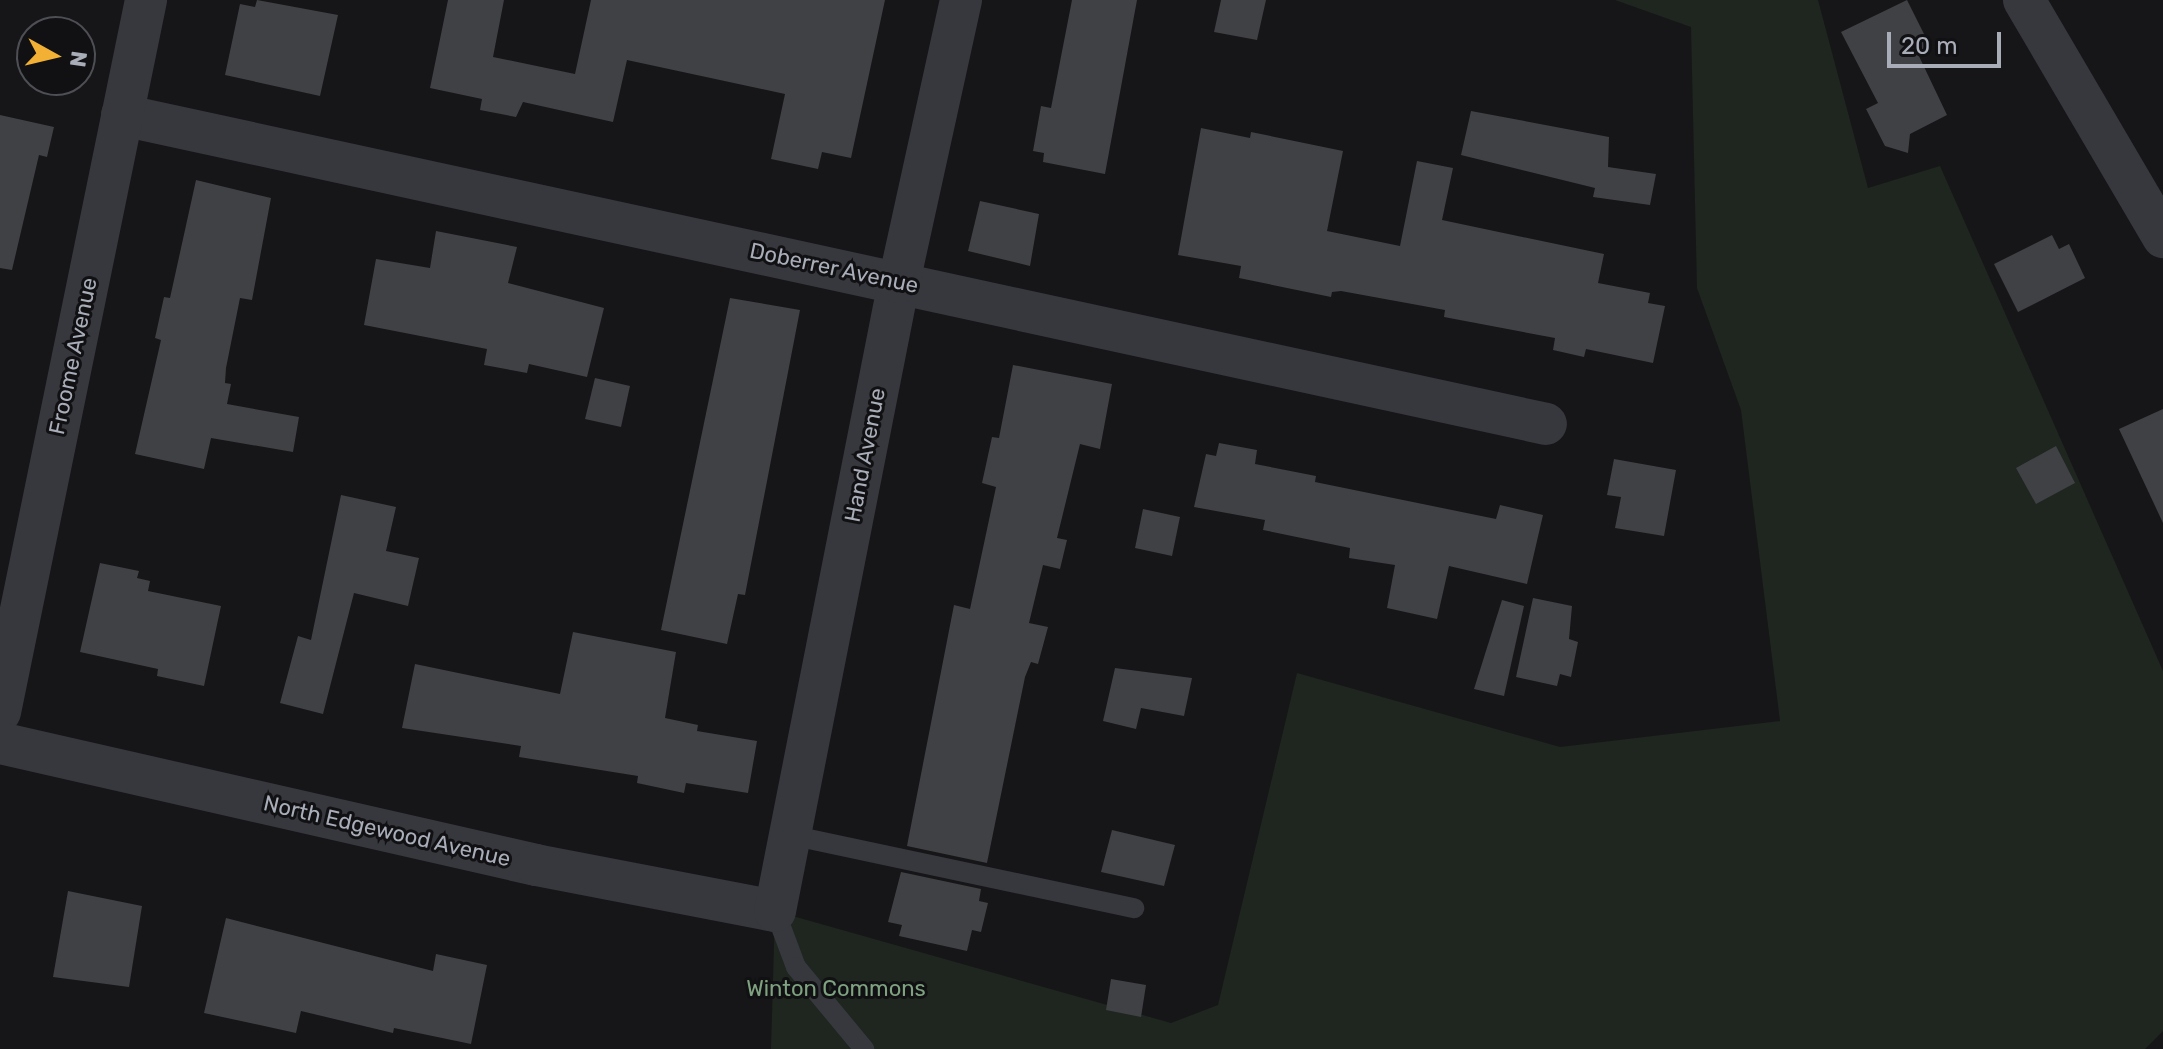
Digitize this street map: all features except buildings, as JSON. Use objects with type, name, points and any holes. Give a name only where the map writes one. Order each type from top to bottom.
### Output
[{"type":"street","name":"Froome Avenue","points":[[0,712],[146,0]]},
{"type":"street","name":"Hand Avenue","points":[[775,911],[899,282],[961,0]]},
{"type":"street","points":[[2024,0],[2163,237]]},
{"type":"street","name":"Doberrer Avenue","points":[[122,115],[1546,424]]},
{"type":"street","name":"North Edgewood Avenue","points":[[0,743],[536,865],[775,911]]},
{"type":"lane","points":[[790,835],[1134,908]]},
{"type":"lane","points":[[775,911],[796,967],[864,1049]]},
{"type":"green space","name":"Winton Commons","points":[[1615,0],[1818,0],[1868,188],[1940,166],[2163,671],[2163,1031],[2145,1049],[771,1049],[775,911],[1171,1023],[1218,1005],[1297,673],[1560,747],[1780,721],[1741,410],[1697,288],[1691,27]]}]
